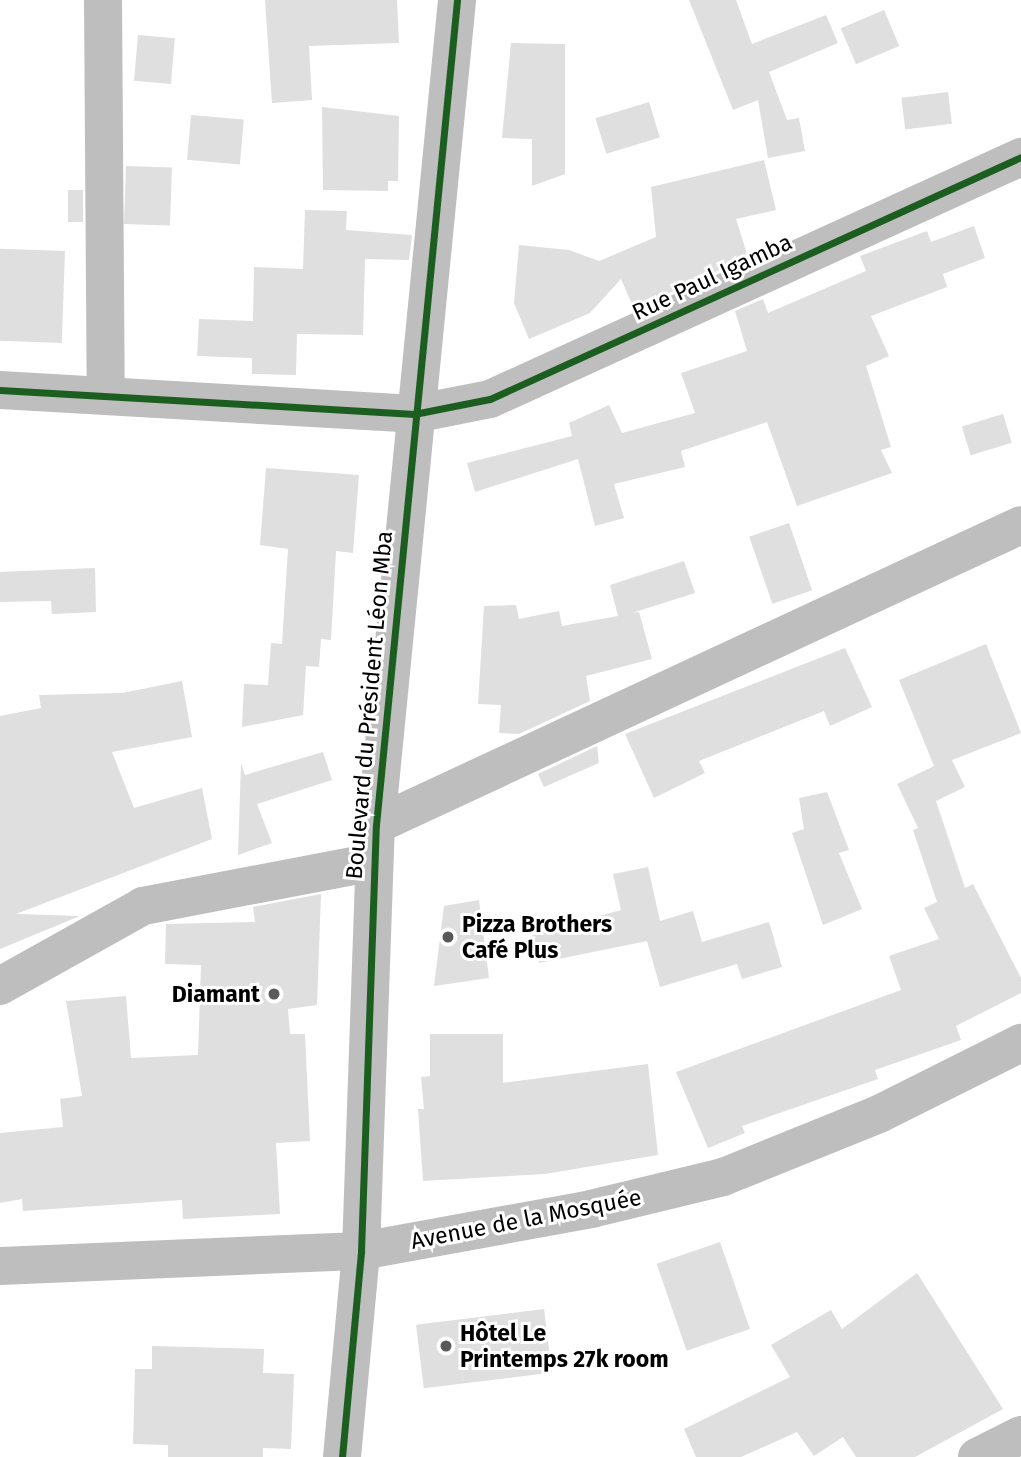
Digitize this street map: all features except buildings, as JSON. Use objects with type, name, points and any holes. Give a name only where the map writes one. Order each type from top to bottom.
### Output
[{"type":"street","points":[[103,0],[106,394]]},
{"type":"street","name":"Boulevard du Président Léon Mba","points":[[342,1457],[361,1251],[375,843],[414,414],[457,0]]},
{"type":"street","name":"Rue Paul Igamba","points":[[0,390],[106,394],[414,414],[490,399],[1021,157]]},
{"type":"street","points":[[0,986],[143,906],[375,843],[1021,525]]},
{"type":"street","name":"Avenue de la Mosquée","points":[[0,1266],[361,1251],[723,1177],[879,1114],[1021,1043]]},
{"type":"street","points":[[977,1457],[1021,1434]]},
{"type":"cycle path","points":[[342,1457],[361,1251],[376,825],[457,0]]},
{"type":"cycle path","points":[[0,390],[414,414],[490,399],[1021,157]]},
{"type":"place","name":"Pizza Brothers Café Plus","points":[[448,937]]},
{"type":"place","name":"Diamant","points":[[274,994]]},
{"type":"place","name":"Hôtel Le Printemps 27k room","points":[[446,1346]]}]
